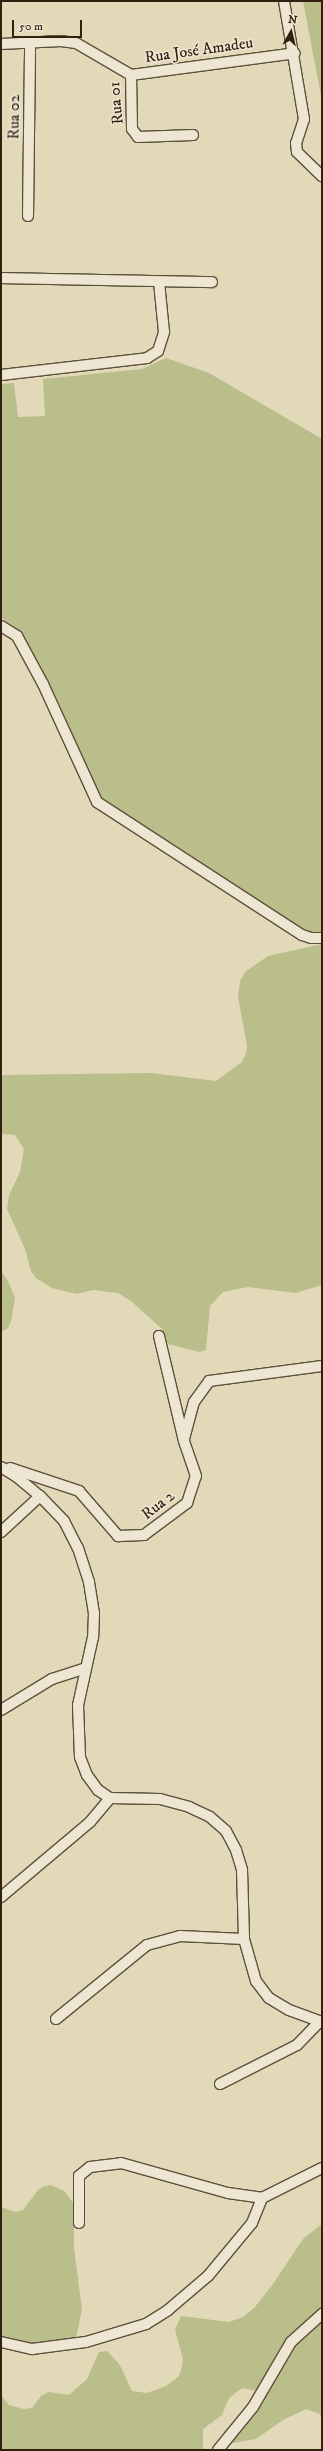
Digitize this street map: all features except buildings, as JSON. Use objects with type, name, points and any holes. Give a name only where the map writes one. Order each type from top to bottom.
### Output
[{"type":"street","points":[[284,1],[295,53],[304,119],[296,143],[297,152],[322,176]]},
{"type":"street","name":"Rua 01","points":[[1,44],[61,41],[76,43],[130,75],[132,129],[138,138],[193,135]]},
{"type":"street","name":"Rua 02","points":[[28,216],[30,43]]},
{"type":"street","name":"Rua José Amadeu","points":[[130,75],[295,53]]},
{"type":"street","points":[[1,278],[212,282]]},
{"type":"street","points":[[1,375],[147,358],[158,351],[164,332],[159,282]]},
{"type":"street","points":[[1,626],[16,636],[39,677],[97,802],[302,935],[311,938],[322,938]]},
{"type":"street","name":"Rua 2","points":[[1,1466],[79,1491],[118,1536],[144,1535],[187,1504],[196,1476],[184,1441],[159,1336]]},
{"type":"street","points":[[184,1441],[194,1402],[209,1381],[322,1366]]},
{"type":"street","points":[[1,1466],[40,1496],[64,1521],[78,1548],[89,1582],[94,1614],[93,1637],[78,1705],[80,1757],[87,1775],[98,1790],[110,1798],[160,1800],[188,1807],[210,1817],[226,1831],[236,1850],[242,1870],[244,1939],[256,1981],[268,1998],[320,2022],[298,2045],[220,2084]]},
{"type":"street","points":[[1,1532],[40,1496]]},
{"type":"street","points":[[1,1710],[52,1679],[85,1668]]},
{"type":"street","points":[[1,1897],[90,1822],[110,1798]]},
{"type":"street","points":[[56,2019],[147,1945],[180,1936],[244,1939]]},
{"type":"street","points":[[79,2223],[78,2176],[90,2167],[121,2163],[228,2193],[262,2198],[322,2168]]},
{"type":"street","points":[[1,2342],[32,2349],[86,2342],[146,2324],[168,2310],[208,2276],[252,2223],[262,2198]]},
{"type":"street","points":[[218,2450],[253,2407],[291,2342],[322,2314]]},
{"type":"green space","points":[[303,1],[322,1],[321,96]]},
{"type":"green space","points":[[166,358],[209,373],[322,439],[322,932],[314,934],[303,929],[101,802],[43,676],[14,627],[1,617],[1,384],[14,383],[18,417],[45,416],[43,379],[142,369]]},
{"type":"green space","points":[[322,944],[322,1285],[296,1293],[248,1287],[223,1292],[210,1306],[206,1350],[199,1352],[168,1344],[163,1336],[162,1329],[131,1301],[118,1293],[93,1290],[77,1294],[52,1288],[36,1278],[31,1271],[25,1249],[7,1209],[9,1195],[20,1172],[24,1149],[15,1135],[1,1134],[1,1075],[151,1073],[216,1081],[242,1062],[246,1053],[247,1046],[238,997],[240,981],[245,972],[268,956]]},
{"type":"green space","points":[[1,1271],[8,1281],[15,1298],[11,1321],[8,1328],[1,1332]]},
{"type":"green space","points":[[51,2185],[64,2191],[74,2204],[74,2248],[82,2310],[76,2338],[63,2350],[56,2351],[1,2338],[1,2207],[15,2212],[23,2210],[38,2190],[44,2186]]},
{"type":"green space","points":[[322,2224],[322,2420],[320,2414],[306,2409],[283,2420],[256,2439],[233,2443],[226,2439],[224,2431],[248,2411],[258,2391],[242,2388],[229,2398],[222,2415],[203,2429],[203,2450],[1,2450],[1,2395],[9,2405],[24,2409],[32,2408],[41,2396],[48,2392],[69,2395],[87,2379],[99,2352],[107,2351],[120,2365],[132,2391],[147,2393],[166,2386],[179,2376],[182,2366],[183,2359],[175,2330],[181,2316],[229,2322],[243,2317],[255,2307],[273,2284],[303,2239]]}]
